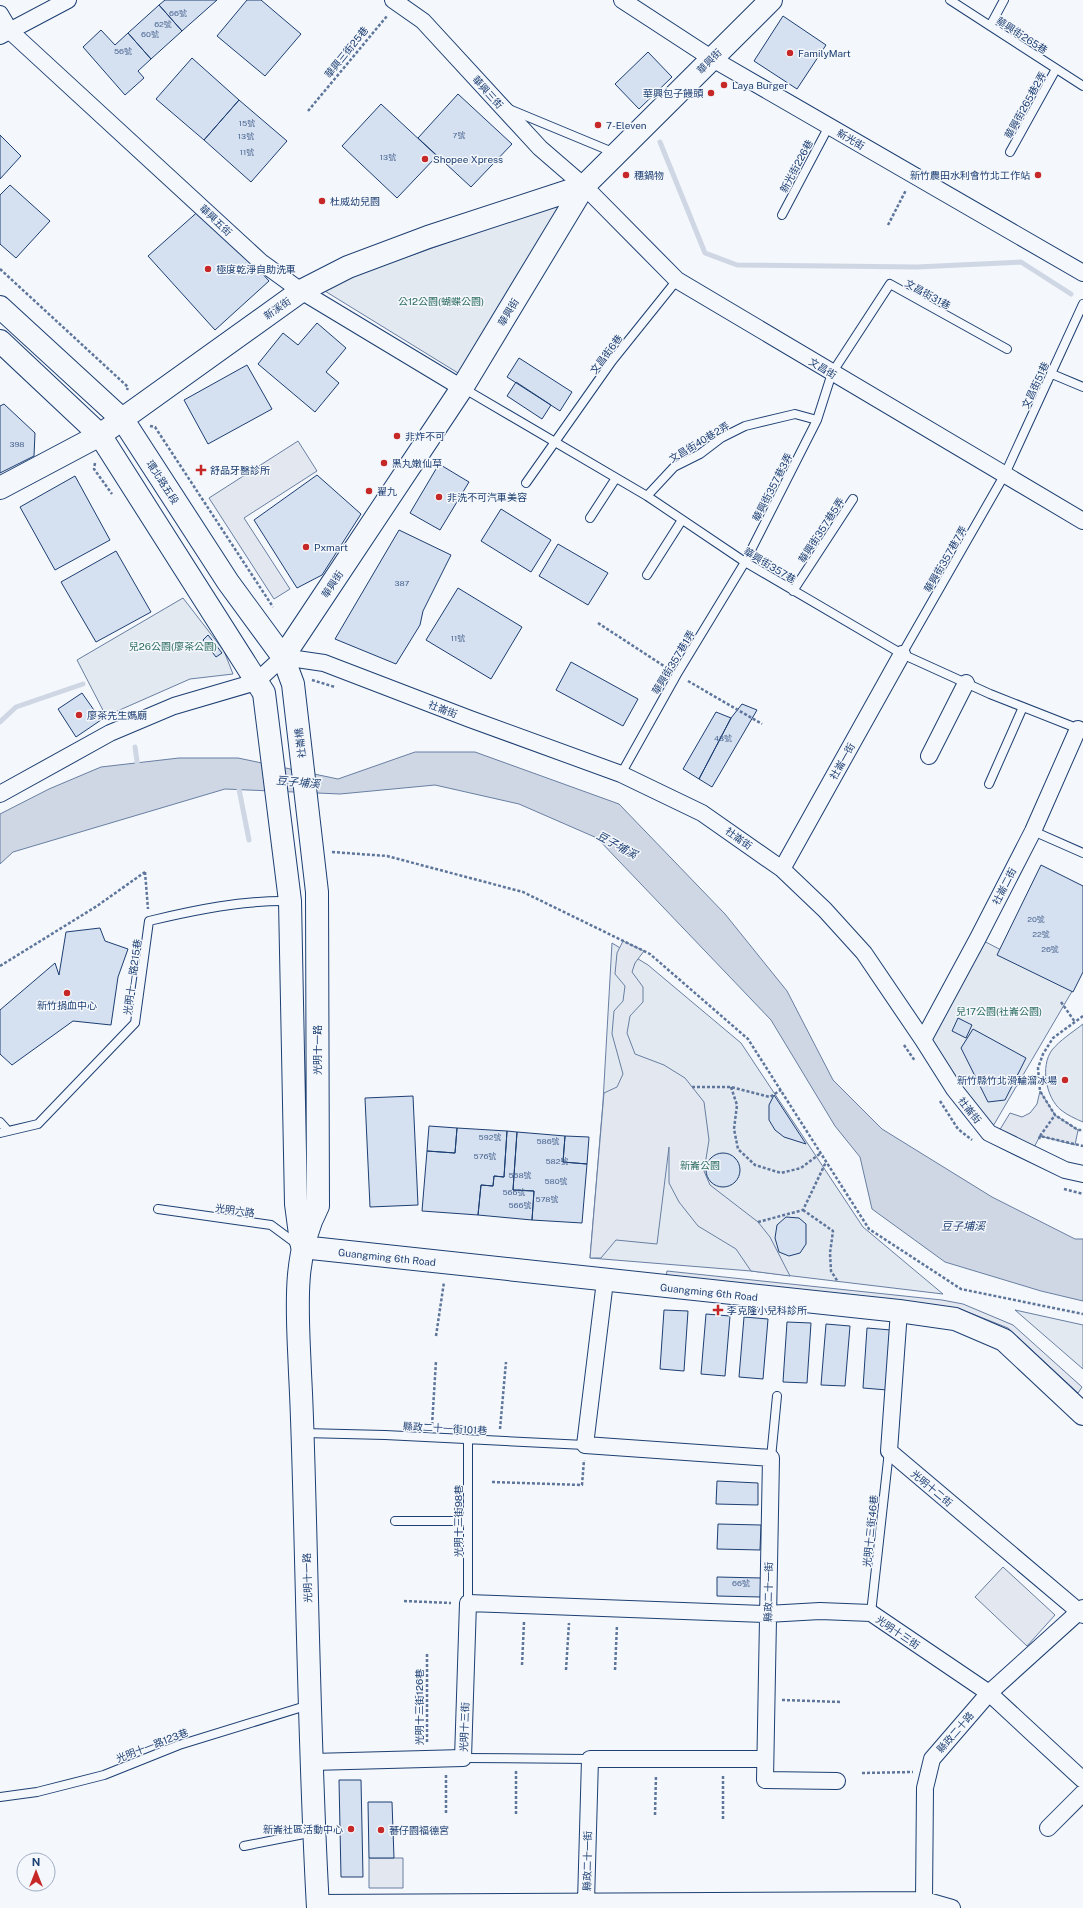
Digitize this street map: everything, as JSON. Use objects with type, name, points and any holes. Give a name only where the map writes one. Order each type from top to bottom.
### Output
[{"type":"street","points":[[5,34],[68,0]]},
{"type":"street","name":"華興街","points":[[283,657],[462,388],[584,186],[771,0]]},
{"type":"street","name":"新光街","points":[[624,1],[711,58],[1083,273]]},
{"type":"street","name":"華興三街","points":[[395,2],[423,21],[540,148],[584,186]]},
{"type":"street","name":"華興五街","points":[[0,14],[5,34],[262,262],[301,291],[462,388]]},
{"type":"street","name":"新溪街","points":[[0,488],[100,435],[123,420],[147,400],[301,291],[348,267],[428,237],[584,186]]},
{"type":"street","name":"文昌街","points":[[584,186],[677,280],[1005,474],[1083,522]]},
{"type":"street","name":"環北路五段","points":[[0,307],[123,420],[228,582],[300,682]]},
{"type":"street","points":[[0,342],[100,435],[260,687]]},
{"type":"street","name":"社崙一街","points":[[782,869],[902,654]]},
{"type":"street","points":[[0,794],[110,733],[174,706],[260,687],[283,657]]},
{"type":"street","name":"社崙街","points":[[283,657],[324,663],[470,719],[621,774],[702,813],[782,869],[825,910],[864,953],[954,1089],[989,1133],[1065,1170],[1083,1174]]},
{"type":"street","name":"社崙橋","points":[[300,682],[322,851]]},
{"type":"street","points":[[929,756],[966,683]]},
{"type":"street","name":"光明十一路","points":[[260,687],[285,852],[290,901],[296,1204],[302,1247]]},
{"type":"street","name":"社崙二街","points":[[923,1040],[1033,831],[1081,727]]},
{"type":"street","name":"光明十一路","points":[[318,1906],[310,1704],[303,1433],[297,1304],[302,1247],[309,1224],[318,1206],[317,892],[322,851]]},
{"type":"street","name":"Guangming 6th Road","points":[[302,1247],[605,1281],[899,1311],[955,1319],[1004,1340],[1083,1414]]},
{"type":"street","points":[[605,1281],[585,1444],[771,1458]]},
{"type":"street","points":[[889,1451],[899,1311]]},
{"type":"street","name":"光明十二街","points":[[889,1451],[1082,1611]]},
{"type":"street","name":"縣政二十一街","points":[[771,1458],[764,1780],[836,1781]]},
{"type":"street","name":"光明十三街","points":[[312,1762],[463,1758],[468,1603],[767,1614],[820,1611],[871,1613],[989,1693],[1083,1780]]},
{"type":"street","name":"縣政二十路","points":[[922,1904],[925,1788],[932,1759],[989,1693],[1082,1611]]},
{"type":"street","points":[[590,1759],[765,1759]]},
{"type":"street","name":"縣政二十一街","points":[[586,1902],[590,1759]]},
{"type":"street","points":[[1048,1828],[1083,1793]]},
{"type":"street","points":[[318,1906],[423,1906],[586,1902],[707,1905],[922,1904],[952,1908]]},
{"type":"lane","name":"華興街265巷","points":[[950,0],[1083,86]]},
{"type":"lane","points":[[990,26],[1004,0]]},
{"type":"lane","name":"華興街265巷2弄","points":[[1010,152],[1056,69]]},
{"type":"lane","points":[[500,106],[616,154]]},
{"type":"lane","name":"新光街226巷","points":[[782,215],[829,126]]},
{"type":"lane","name":"文昌街6巷","points":[[526,483],[612,361],[677,280]]},
{"type":"lane","name":"文昌街31巷","points":[[832,373],[890,284],[1008,349]]},
{"type":"lane","name":"文昌街51巷","points":[[1005,474],[1083,304]]},
{"type":"lane","name":"華興街357巷3弄","points":[[745,562],[817,420],[832,373]]},
{"type":"lane","points":[[1052,374],[1083,386]]},
{"type":"lane","name":"華興街357巷","points":[[462,388],[647,496],[745,562],[902,654],[1023,707],[1081,727]]},
{"type":"lane","name":"文昌街40巷2弄","points":[[647,496],[674,467],[700,454],[721,438],[746,426],[795,414],[817,420]]},
{"type":"lane","name":"華興街357巷7弄","points":[[902,654],[1005,474]]},
{"type":"lane","points":[[590,518],[616,478]]},
{"type":"lane","name":"華興街357巷5弄","points":[[793,591],[853,500]]},
{"type":"lane","points":[[647,575],[682,520]]},
{"type":"lane","name":"華興街357巷1弄","points":[[621,774],[677,674],[745,562]]},
{"type":"lane","points":[[989,784],[1023,707]]},
{"type":"lane","points":[[1033,831],[1083,853]]},
{"type":"lane","points":[[149,921],[190,911],[272,901],[290,901]]},
{"type":"lane","name":"光明十一路215巷","points":[[4,1132],[38,1124],[136,1023],[149,921]]},
{"type":"lane","points":[[0,1122],[4,1132]]},
{"type":"lane","name":"光明六路","points":[[158,1209],[271,1225],[302,1247]]},
{"type":"lane","points":[[771,1458],[777,1396]]},
{"type":"lane","name":"縣政二十一街101巷","points":[[303,1433],[585,1444]]},
{"type":"lane","name":"光明十三街98巷","points":[[468,1440],[468,1603]]},
{"type":"lane","name":"光明十三街46巷","points":[[871,1613],[889,1451]]},
{"type":"lane","points":[[395,1521],[468,1520]]},
{"type":"lane","name":"光明十一路123巷","points":[[0,1797],[37,1792],[104,1775],[186,1742],[310,1704]]},
{"type":"lane","points":[[463,1758],[590,1759]]},
{"type":"lane","points":[[244,1846],[315,1832]]},
{"type":"path","name":"華興三街25巷","points":[[308,112],[395,2]]},
{"type":"path","points":[[888,225],[914,175]]},
{"type":"path","points":[[300,682],[341,689]]},
{"type":"path","points":[[322,851],[387,856],[523,892],[650,954],[748,1039],[869,1228],[961,1289],[1083,1314]]},
{"type":"path","points":[[0,966],[97,906],[145,872],[149,921]]},
{"type":"path","points":[[1061,1002],[1075,1022]]},
{"type":"path","points":[[1083,1016],[1053,1038],[1043,1054],[1038,1068],[1040,1091],[1055,1114],[1078,1130],[1083,1130]]},
{"type":"path","points":[[900,1038],[916,1064]]},
{"type":"path","points":[[692,1087],[731,1087],[770,1097],[781,1090]]},
{"type":"path","points":[[731,1087],[737,1105],[734,1129],[738,1149],[755,1165],[781,1172],[801,1168],[821,1153]]},
{"type":"path","points":[[937,1096],[958,1129],[975,1142]]},
{"type":"path","points":[[1031,1153],[1040,1136],[1055,1114]]},
{"type":"path","points":[[1040,1136],[1083,1146]]},
{"type":"path","points":[[803,1210],[826,1162]]},
{"type":"path","points":[[1063,1188],[1083,1194]]},
{"type":"path","points":[[758,1222],[803,1210],[833,1230],[830,1253],[831,1271],[838,1282]]},
{"type":"path","points":[[436,1336],[446,1263]]},
{"type":"path","points":[[432,1438],[436,1361]]},
{"type":"path","points":[[499,1441],[506,1362]]},
{"type":"path","points":[[492,1482],[582,1485],[585,1444]]},
{"type":"path","points":[[404,1601],[468,1603]]},
{"type":"path","points":[[522,1665],[526,1605]]},
{"type":"path","points":[[566,1670],[570,1606]]},
{"type":"path","points":[[615,1670],[618,1608]]},
{"type":"path","name":"光明十三街126巷","points":[[427,1654],[427,1759]]},
{"type":"path","points":[[766,1699],[841,1702]]},
{"type":"path","points":[[445,1759],[446,1813]]},
{"type":"path","points":[[516,1759],[516,1816]]},
{"type":"path","points":[[655,1815],[657,1759]]},
{"type":"path","points":[[723,1759],[723,1819]]},
{"type":"path","points":[[862,1773],[928,1772]]},
{"type":"green space","name":"公12公園(蝴蝶公園)","points":[[564,201],[458,373],[320,288]]},
{"type":"green space","name":"兒26公園(廖茶公園)","points":[[183,598],[224,651],[233,674],[190,679],[106,716],[77,660]]},
{"type":"green space","name":"兒17公園(社崙公園)","points":[[978,938],[1074,988],[989,1133],[923,1040]]},
{"type":"green space","name":"新崙公園","points":[[612,943],[648,965],[741,1043],[863,1227],[943,1294],[751,1271],[590,1258],[603,1102]]},
{"type":"green space","name":"新竹縣竹北滑輪溜冰場","points":[[1083,1024],[1083,1122],[1066,1114],[1056,1105],[1048,1090],[1046,1082],[1046,1064],[1048,1057],[1055,1046]]},
{"type":"green space","points":[[1015,1310],[1083,1325],[1083,1369]]},
{"type":"shaded area","points":[[298,441],[317,471],[244,518],[290,589],[274,599],[209,498]]},
{"type":"shaded area","points":[[623,941],[644,951],[635,963],[632,972],[643,987],[643,1002],[630,1016],[627,1033],[635,1054],[664,1065],[685,1078],[704,1102],[709,1140],[704,1171],[710,1185],[758,1222],[770,1237],[790,1276],[751,1271],[736,1249],[698,1226],[679,1202],[669,1183],[669,1147],[657,1244],[616,1240],[601,1258],[590,1258],[604,1093],[617,1087],[623,1074],[612,1034],[614,1011],[623,1001],[625,986],[615,974],[617,953]]},
{"type":"shaded area","points":[[1040,1091],[1055,1115],[1078,1130],[1075,1145],[1040,1136],[1031,1153],[996,1136],[1010,1113],[1022,1117],[1030,1113],[1037,1104]]},
{"type":"shaded area","points":[[667,1271],[942,1300],[963,1304],[1013,1325],[1082,1387],[1078,1393],[1008,1328],[960,1309],[666,1277]]},
{"type":"shaded area","points":[[1003,1567],[1055,1615],[1027,1646],[975,1597]]},
{"type":"shaded area","points":[[369,1858],[403,1858],[403,1888],[369,1888]]},
{"type":"water","name":"豆子埔溪","points":[[415,752],[475,752],[619,804],[725,914],[787,991],[833,1080],[882,1129],[992,1197],[1075,1239],[1083,1239],[1083,1301],[1041,1291],[945,1262],[872,1209],[860,1157],[835,1126],[771,1020],[597,838],[519,804],[435,785],[340,794],[225,789],[13,852],[0,864],[0,814],[49,789],[101,767],[179,758],[238,758],[338,779]]},
{"type":"building","points":[[165,0],[217,0],[182,31],[159,5]]},
{"type":"building","points":[[247,0],[261,0],[301,34],[265,76],[217,36]]},
{"type":"building","points":[[159,5],[182,31],[151,59],[128,33]]},
{"type":"building","name":"FamilyMart","points":[[783,16],[826,45],[797,89],[754,61]]},
{"type":"building","points":[[101,30],[115,45],[128,33],[151,59],[138,71],[144,78],[125,95],[83,47]]},
{"type":"building","points":[[648,52],[672,77],[639,109],[615,84]]},
{"type":"building","points":[[192,58],[239,100],[204,140],[156,99]]},
{"type":"building","points":[[458,94],[512,144],[471,187],[418,138]]},
{"type":"building","points":[[239,100],[287,141],[251,182],[204,140]]},
{"type":"building","points":[[381,104],[437,156],[397,198],[342,146]]},
{"type":"building","points":[[0,135],[21,156],[0,179]]},
{"type":"building","points":[[10,185],[50,221],[16,258],[0,244],[0,195]]},
{"type":"building","name":"極度乾淨自助洗車","points":[[202,208],[269,281],[215,330],[148,256]]},
{"type":"building","points":[[317,323],[346,348],[326,372],[339,383],[315,412],[258,364],[283,333],[298,345]]},
{"type":"building","points":[[519,358],[572,392],[560,411],[507,377]]},
{"type":"building","points":[[247,365],[272,409],[208,444],[184,400]]},
{"type":"building","points":[[516,382],[551,405],[542,419],[507,396]]},
{"type":"building","points":[[4,404],[35,433],[34,456],[0,473],[0,406]]},
{"type":"building","name":"非洗不可汽車美容","points":[[439,464],[469,482],[440,530],[410,513]]},
{"type":"building","name":"Pxmart","points":[[317,475],[361,514],[322,575],[297,588],[254,520]]},
{"type":"building","points":[[75,476],[110,540],[55,570],[20,507]]},
{"type":"building","points":[[501,509],[551,540],[531,572],[481,541]]},
{"type":"building","points":[[399,530],[451,555],[423,611],[420,625],[396,664],[335,639]]},
{"type":"building","points":[[558,544],[608,573],[588,605],[539,576]]},
{"type":"building","points":[[116,551],[151,612],[96,642],[61,582]]},
{"type":"building","points":[[458,588],[522,627],[491,679],[426,640]]},
{"type":"building","points":[[208,635],[222,653],[216,657],[203,640]]},
{"type":"building","points":[[571,662],[638,699],[623,726],[556,690]]},
{"type":"building","name":"廖茶先生媽廟","points":[[82,693],[101,720],[76,737],[58,709]]},
{"type":"building","points":[[742,704],[757,710],[712,787],[699,779],[731,718]]},
{"type":"building","points":[[716,712],[731,718],[699,779],[683,769]]},
{"type":"building","points":[[1041,865],[1083,886],[1083,972],[1073,992],[997,955]]},
{"type":"building","name":"新竹捐血中心","points":[[100,928],[105,941],[128,949],[118,977],[111,1025],[73,1021],[12,1065],[0,1054],[0,1010],[55,963],[59,975],[66,932]]},
{"type":"building","points":[[958,1018],[972,1025],[966,1038],[952,1031]]},
{"type":"building","points":[[973,1029],[1026,1058],[1005,1100],[988,1102],[961,1048]]},
{"type":"building","points":[[774,1095],[806,1144],[784,1137],[775,1130],[769,1120],[769,1105]]},
{"type":"building","points":[[413,1096],[418,1205],[370,1207],[365,1098]]},
{"type":"building","points":[[429,1126],[457,1128],[455,1153],[427,1151]]},
{"type":"building","points":[[457,1128],[507,1131],[504,1177],[494,1176],[493,1186],[481,1185],[478,1215],[422,1211],[427,1151],[455,1153]]},
{"type":"building","points":[[507,1131],[517,1132],[513,1190],[534,1191],[532,1220],[478,1215],[481,1185],[493,1186],[494,1176],[504,1177]]},
{"type":"building","points":[[517,1132],[565,1136],[563,1162],[587,1164],[582,1223],[532,1220],[534,1191],[513,1190]]},
{"type":"building","points":[[565,1136],[589,1137],[587,1164],[563,1162]]},
{"type":"building","points":[[723,1153],[735,1158],[740,1170],[735,1182],[723,1187],[711,1182],[706,1170],[711,1158]]},
{"type":"building","points":[[786,1217],[799,1218],[806,1224],[806,1244],[800,1253],[789,1256],[779,1252],[775,1238],[777,1225]]},
{"type":"building","points":[[664,1310],[688,1311],[684,1371],[660,1369]]},
{"type":"building","points":[[706,1314],[730,1316],[725,1376],[701,1374]]},
{"type":"building","points":[[744,1317],[768,1319],[763,1379],[739,1377]]},
{"type":"building","points":[[787,1322],[811,1323],[807,1383],[783,1382]]},
{"type":"building","points":[[826,1324],[850,1326],[845,1386],[821,1385]]},
{"type":"building","points":[[867,1328],[891,1330],[887,1390],[863,1388]]},
{"type":"building","points":[[717,1481],[758,1483],[758,1505],[716,1504]]},
{"type":"building","points":[[718,1524],[761,1525],[760,1550],[717,1549]]},
{"type":"building","points":[[717,1577],[762,1578],[761,1597],[717,1596]]},
{"type":"building","name":"新崙社區活動中心","points":[[339,1780],[361,1780],[363,1877],[341,1877]]},
{"type":"building","name":"蕃仔園福德宮","points":[[368,1802],[392,1802],[394,1858],[369,1858]]},
{"type":"waterway","points":[[660,142],[705,253],[737,265],[917,267],[1021,262],[1071,294]]},
{"type":"waterway","points":[[0,722],[16,707],[83,684]]},
{"type":"waterway","points":[[135,747],[138,768]]},
{"type":"waterway","points":[[238,784],[249,840]]},
{"type":"place","name":"FamilyMart","points":[[790,53]]},
{"type":"place","name":"Laya Burger","points":[[724,85]]},
{"type":"place","name":"華興包子饅頭","points":[[711,93]]},
{"type":"place","name":"7-Eleven","points":[[598,125]]},
{"type":"place","name":"Shopee Xpress","points":[[425,159]]},
{"type":"place","name":"穗鍋物","points":[[626,175]]},
{"type":"place","name":"新竹農田水利會竹北工作站","points":[[1038,175]]},
{"type":"place","name":"杜威幼兒園","points":[[322,201]]},
{"type":"place","name":"極度乾淨自助洗車","points":[[208,269]]},
{"type":"place","name":"非炸不可","points":[[397,436]]},
{"type":"place","name":"黑丸嫩仙草","points":[[384,463]]},
{"type":"place","name":"舒品牙醫診所","points":[[201,470]]},
{"type":"place","name":"翟九","points":[[369,491]]},
{"type":"place","name":"非洗不可汽車美容","points":[[439,497]]},
{"type":"place","name":"Pxmart","points":[[306,547]]},
{"type":"place","name":"廖茶先生媽廟","points":[[79,715]]},
{"type":"place","name":"新竹捐血中心","points":[[67,993]]},
{"type":"place","name":"新竹縣竹北滑輪溜冰場","points":[[1065,1080]]},
{"type":"place","name":"李克隆小兒科診所","points":[[718,1310]]},
{"type":"place","name":"新崙社區活動中心","points":[[351,1829]]},
{"type":"place","name":"蕃仔園福德宮","points":[[381,1830]]}]
